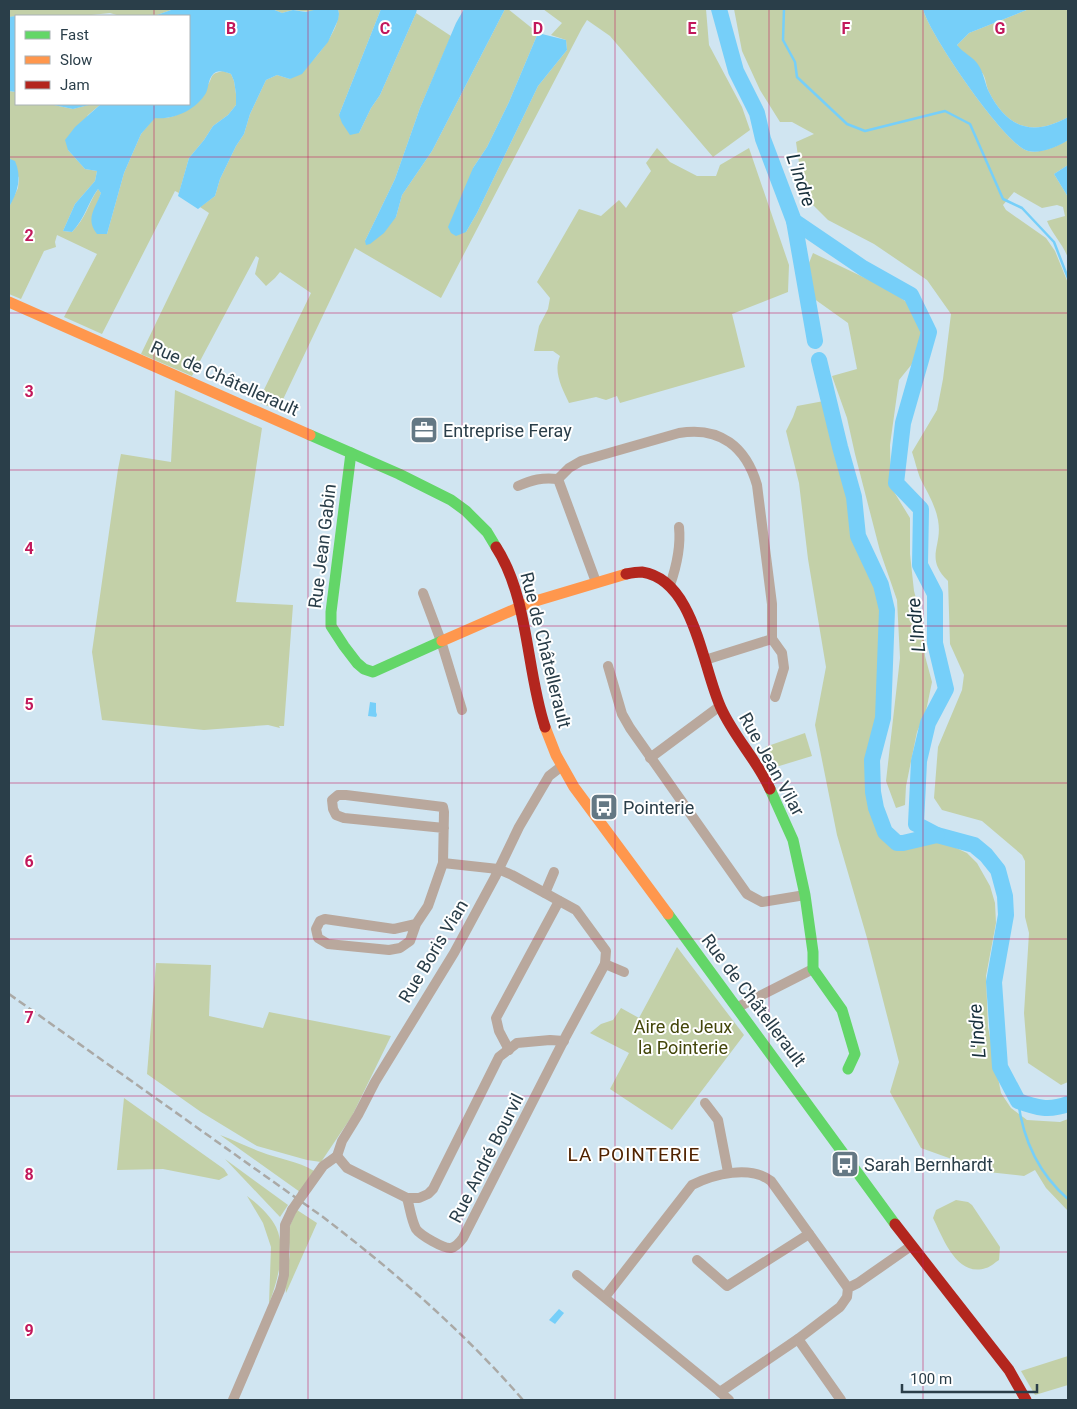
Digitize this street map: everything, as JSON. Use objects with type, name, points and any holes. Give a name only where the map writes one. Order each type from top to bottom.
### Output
[{"type":"main road","name":"Rue de Châtellerault","points":[[9,302],[431,489],[466,510],[481,524],[493,540],[512,576],[520,606],[543,721],[562,766],[583,800],[738,1007],[911,1246],[997,1353],[1026,1400]]},
{"type":"main road","name":"Rue Jean Gabin","points":[[351,452],[331,612],[331,626],[357,663],[373,672],[520,606]]},
{"type":"main road","name":"Rue Jean Vilar","points":[[520,606],[623,574],[641,572],[657,577],[670,585],[682,598],[720,706],[729,724],[768,786],[793,840],[805,895],[813,952],[813,969]]},
{"type":"main road","points":[[813,969],[842,1010],[856,1054],[848,1069]]},
{"type":"street","points":[[558,479],[569,468],[581,461],[679,432],[694,430],[720,436],[744,454],[752,469],[757,486],[772,604],[772,639],[782,653],[784,668],[776,697]]},
{"type":"street","points":[[518,486],[546,477],[558,479]]},
{"type":"street","points":[[558,479],[596,582]]},
{"type":"street","points":[[670,585],[677,566],[681,540],[680,526]]},
{"type":"street","points":[[423,593],[441,641],[462,710]]},
{"type":"street","points":[[705,660],[772,639]]},
{"type":"street","points":[[608,666],[622,714],[630,728],[747,894],[762,902],[805,895]]},
{"type":"street","points":[[650,758],[720,706]]},
{"type":"street","name":"Rue Boris Vian","points":[[337,1156],[342,1141],[375,1082],[454,953],[495,877],[519,827],[550,776],[562,766]]},
{"type":"street","points":[[416,924],[394,929],[325,919],[320,921],[316,929],[318,938],[328,944],[389,950],[400,948],[410,942],[416,924],[428,906],[443,863],[444,828],[443,807],[346,795],[338,795],[332,800],[333,809],[336,814],[344,818],[444,828]]},
{"type":"street","points":[[443,863],[498,868],[576,910],[606,951],[605,964],[624,972]]},
{"type":"street","points":[[545,893],[554,872]]},
{"type":"street","points":[[509,1050],[499,1031],[496,1018],[559,901]]},
{"type":"street","name":"Rue André Bourvil","points":[[407,1198],[412,1220],[420,1234],[446,1247],[452,1248],[459,1244],[464,1238],[564,1040],[605,964]]},
{"type":"street","points":[[738,1007],[813,969]]},
{"type":"street","points":[[233,1400],[280,1290],[284,1275],[285,1225],[292,1210],[324,1166],[337,1156],[347,1168],[407,1198],[419,1198],[428,1194],[433,1189],[499,1057],[517,1044],[564,1040]]},
{"type":"street","points":[[705,1103],[718,1120],[728,1172]]},
{"type":"street","points":[[605,1297],[692,1185],[728,1172],[763,1175],[771,1181],[848,1288],[847,1297],[840,1307],[798,1339],[720,1392]]},
{"type":"street","points":[[697,1260],[727,1286],[809,1234]]},
{"type":"street","points":[[848,1288],[911,1246]]},
{"type":"street","points":[[577,1275],[729,1400]]},
{"type":"street","points":[[798,1339],[841,1400]]},
{"type":"green space","points":[[9,9],[174,9],[157,15],[117,15],[110,13],[91,15],[15,15],[9,17]]},
{"type":"green space","points":[[272,9],[318,9],[311,12],[293,10],[282,13]]},
{"type":"green space","points":[[338,9],[381,9],[339,115],[359,133],[371,108],[380,95],[416,13],[451,36],[420,108],[395,179],[365,241],[396,217],[402,195],[432,151],[505,9],[508,9],[538,33],[509,102],[487,147],[473,168],[466,232],[538,86],[567,50],[566,40],[551,35],[562,23],[543,9],[706,9],[709,45],[742,107],[750,130],[713,157],[610,36],[587,20],[441,298],[355,248],[278,410],[258,402],[311,293],[280,272],[266,286],[255,274],[259,258],[256,256],[192,376],[141,354],[209,213],[200,207],[215,196],[220,179],[244,134],[250,114],[266,80],[277,75],[290,79],[309,64],[325,46],[334,31],[337,23]]},
{"type":"green space","points":[[734,9],[923,9],[939,41],[969,87],[986,110],[1017,144],[1033,152],[1054,147],[1068,140],[1068,165],[1054,174],[1068,197],[1068,258],[1047,221],[1065,216],[1063,207],[1057,205],[1042,208],[1014,192],[1003,205],[1006,210],[1046,238],[1055,251],[1068,283],[1068,1082],[1061,1085],[1028,1063],[1024,1013],[1029,933],[1025,917],[1025,861],[1022,855],[982,821],[942,810],[934,798],[938,747],[962,690],[964,675],[950,644],[948,581],[941,573],[936,558],[939,529],[937,514],[920,478],[912,452],[937,410],[951,314],[927,280],[874,244],[828,220],[810,202],[801,177],[796,142],[814,134],[792,122],[780,122],[760,90],[742,51]]},
{"type":"green space","points":[[1029,9],[1068,9],[1068,117],[1043,127],[1022,126],[1004,114],[989,92],[983,74],[957,45],[969,33]]},
{"type":"green space","points":[[223,71],[231,74],[234,81],[236,105],[228,115],[213,126],[189,158],[179,193],[175,191],[102,334],[64,317],[97,254],[57,235],[56,247],[44,251],[21,299],[9,294],[9,207],[18,188],[19,178],[9,160],[9,91],[15,92],[15,105],[54,105],[73,109],[88,105],[100,105],[88,115],[68,150],[85,169],[97,171],[95,181],[75,204],[63,231],[72,232],[77,227],[98,189],[101,193],[97,204],[107,234],[124,173],[141,134],[155,117],[172,117],[190,105],[209,83],[213,75]]},
{"type":"green space","points":[[657,148],[670,162],[697,176],[716,176],[720,165],[749,148],[789,265],[788,292],[732,314],[745,367],[620,403],[617,396],[606,400],[596,397],[569,403],[558,374],[557,368],[560,356],[553,351],[534,351],[539,326],[548,309],[550,298],[537,282],[579,209],[601,216],[619,200],[626,208],[651,171],[646,163]]},
{"type":"green space","points":[[813,253],[888,289],[912,306],[922,331],[912,364],[899,380],[890,445],[891,487],[910,518],[910,554],[914,591],[923,624],[925,656],[932,682],[926,711],[917,732],[906,786],[905,805],[896,808],[886,781],[900,658],[897,600],[880,551],[847,418],[832,376],[857,369],[848,323],[799,288]]},
{"type":"green space","points":[[175,390],[262,428],[236,602],[293,605],[284,726],[279,726],[280,728],[268,725],[204,730],[102,720],[92,652],[121,454],[171,462]]},
{"type":"green space","points":[[824,401],[856,538],[865,563],[877,587],[881,610],[882,651],[875,728],[867,774],[873,818],[887,844],[899,847],[941,841],[967,853],[977,863],[990,886],[995,903],[996,923],[986,976],[988,1027],[1001,1093],[1011,1108],[1027,1120],[1060,1122],[1068,1119],[1068,1211],[1046,1188],[1035,1170],[1024,1176],[988,1172],[921,1148],[890,1092],[899,1062],[867,938],[837,835],[815,725],[826,667],[808,559],[799,483],[786,431],[797,406]]},
{"type":"green space","points":[[805,733],[812,756],[776,767],[765,747]]},
{"type":"green space","name":"Aire de Jeux la Pointerie","points":[[677,947],[744,1035],[672,1130],[610,1089],[629,1053],[590,1033],[601,1024],[613,1020],[621,1008],[639,1018]]},
{"type":"green space","points":[[156,963],[211,965],[209,1016],[263,1028],[269,1012],[391,1036],[352,1116],[321,1162],[257,1146],[201,1112],[147,1074]]},
{"type":"green space","points":[[124,1098],[224,1169],[228,1175],[219,1180],[163,1169],[117,1170]]},
{"type":"green space","points":[[220,1135],[261,1152],[302,1165],[314,1171],[300,1192]]},
{"type":"green space","points":[[225,1159],[288,1205],[280,1217]]},
{"type":"green space","points":[[247,1196],[270,1218],[279,1236],[281,1246],[280,1266],[269,1304],[271,1247],[263,1223]]},
{"type":"green space","points":[[956,1200],[968,1202],[972,1205],[1000,1247],[999,1260],[990,1267],[976,1270],[959,1262],[941,1236],[933,1218],[936,1210]]},
{"type":"green space","points":[[297,1210],[317,1223],[286,1293],[285,1285],[290,1254],[288,1230]]},
{"type":"green space","points":[[1068,1356],[1068,1385],[1035,1395],[1021,1371]]},
{"type":"water","points":[[174,9],[272,9],[282,13],[293,10],[306,12],[318,9],[338,9],[339,14],[328,42],[302,74],[290,79],[277,75],[266,80],[250,114],[244,134],[220,179],[215,196],[198,209],[178,196],[189,158],[213,126],[228,115],[236,105],[234,81],[231,74],[222,71],[216,72],[211,76],[206,93],[190,109],[170,117],[155,118],[141,134],[124,173],[107,234],[97,234],[93,229],[91,219],[101,193],[98,189],[72,232],[63,231],[75,204],[95,181],[97,171],[85,169],[68,150],[65,140],[75,127],[100,105],[190,105],[190,15],[157,15]]},
{"type":"water","points":[[381,9],[417,9],[380,95],[371,108],[359,133],[350,135],[339,115]]},
{"type":"water","points":[[464,9],[505,9],[432,151],[402,195],[396,217],[384,233],[366,245],[365,241],[395,179],[420,108],[456,23]]},
{"type":"water","points":[[923,9],[1029,9],[969,33],[957,45],[977,63],[989,92],[1004,114],[1022,126],[1032,127],[1043,127],[1068,117],[1068,140],[1038,152],[1028,151],[1017,144],[986,110],[969,87],[939,41]]},
{"type":"water","points":[[15,16],[15,92],[9,91],[9,17]]},
{"type":"water","points":[[538,33],[566,40],[567,50],[538,86],[466,232],[456,236],[451,233],[448,227],[473,168],[487,147],[509,102]]},
{"type":"water","points":[[54,105],[89,105],[73,109]]},
{"type":"water","points":[[9,160],[15,161],[19,179],[15,196],[9,207]]},
{"type":"water","points":[[1068,165],[1068,197],[1054,174]]},
{"type":"water","points":[[370,702],[376,703],[376,717],[368,716]]},
{"type":"water","points":[[559,1309],[564,1313],[555,1324],[549,1320]]},
{"type":"waterway","name":"L'Indre","points":[[719,9],[736,71],[757,113],[763,139],[794,221],[863,268],[911,295],[929,332],[903,423],[896,483],[921,509],[920,565],[935,594],[935,643],[946,689],[928,723],[919,761],[916,824],[937,835],[974,845],[986,855],[998,870],[1005,896],[1006,915],[994,982],[1000,1067],[1018,1101],[1043,1108],[1068,1104]]},
{"type":"waterway","points":[[784,9],[783,40],[795,62],[797,77],[847,124],[865,131],[945,111],[970,124],[1003,199],[1022,208],[1054,242],[1068,278]]},
{"type":"waterway","points":[[794,221],[815,341]]},
{"type":"waterway","points":[[819,360],[854,497],[858,536],[881,585],[887,610],[883,718],[872,760],[873,792],[876,808],[885,832],[897,843],[937,835]]},
{"type":"waterway","points":[[1018,1101],[1024,1129],[1034,1155],[1049,1178],[1068,1199]]},
{"type":"railway","points":[[9,994],[350,1238],[453,1327],[523,1400]]},
{"type":"traffic: fast","points":[[310,435],[399,474],[451,500],[466,511],[487,532],[496,547]]},
{"type":"traffic: fast","points":[[351,453],[331,612],[331,626],[357,663],[364,669],[373,672],[442,641]]},
{"type":"traffic: fast","points":[[770,789],[793,840],[805,895],[813,952],[813,969],[842,1010],[855,1054],[848,1069]]},
{"type":"traffic: fast","points":[[668,914],[895,1224]]},
{"type":"traffic: slow","points":[[9,302],[310,435]]},
{"type":"traffic: slow","points":[[442,641],[529,603],[626,574]]},
{"type":"traffic: slow","points":[[545,727],[556,755],[574,787],[668,914]]},
{"type":"traffic: jam","points":[[496,547],[507,567],[521,611],[534,682],[545,727]]},
{"type":"traffic: jam","points":[[626,574],[642,572],[660,578],[674,591],[685,608],[694,628],[714,691],[726,719],[759,768],[770,789]]},
{"type":"traffic: jam","points":[[895,1224],[1009,1370],[1026,1400]]},
{"type":"place","name":"Entreprise Feray","points":[[424,430]]},
{"type":"place","name":"Pointerie","points":[[604,807]]},
{"type":"place","name":"Sarah Bernhardt","points":[[845,1164]]},
{"type":"district","name":"LA POINTERIE","points":[[634,1154]]}]
